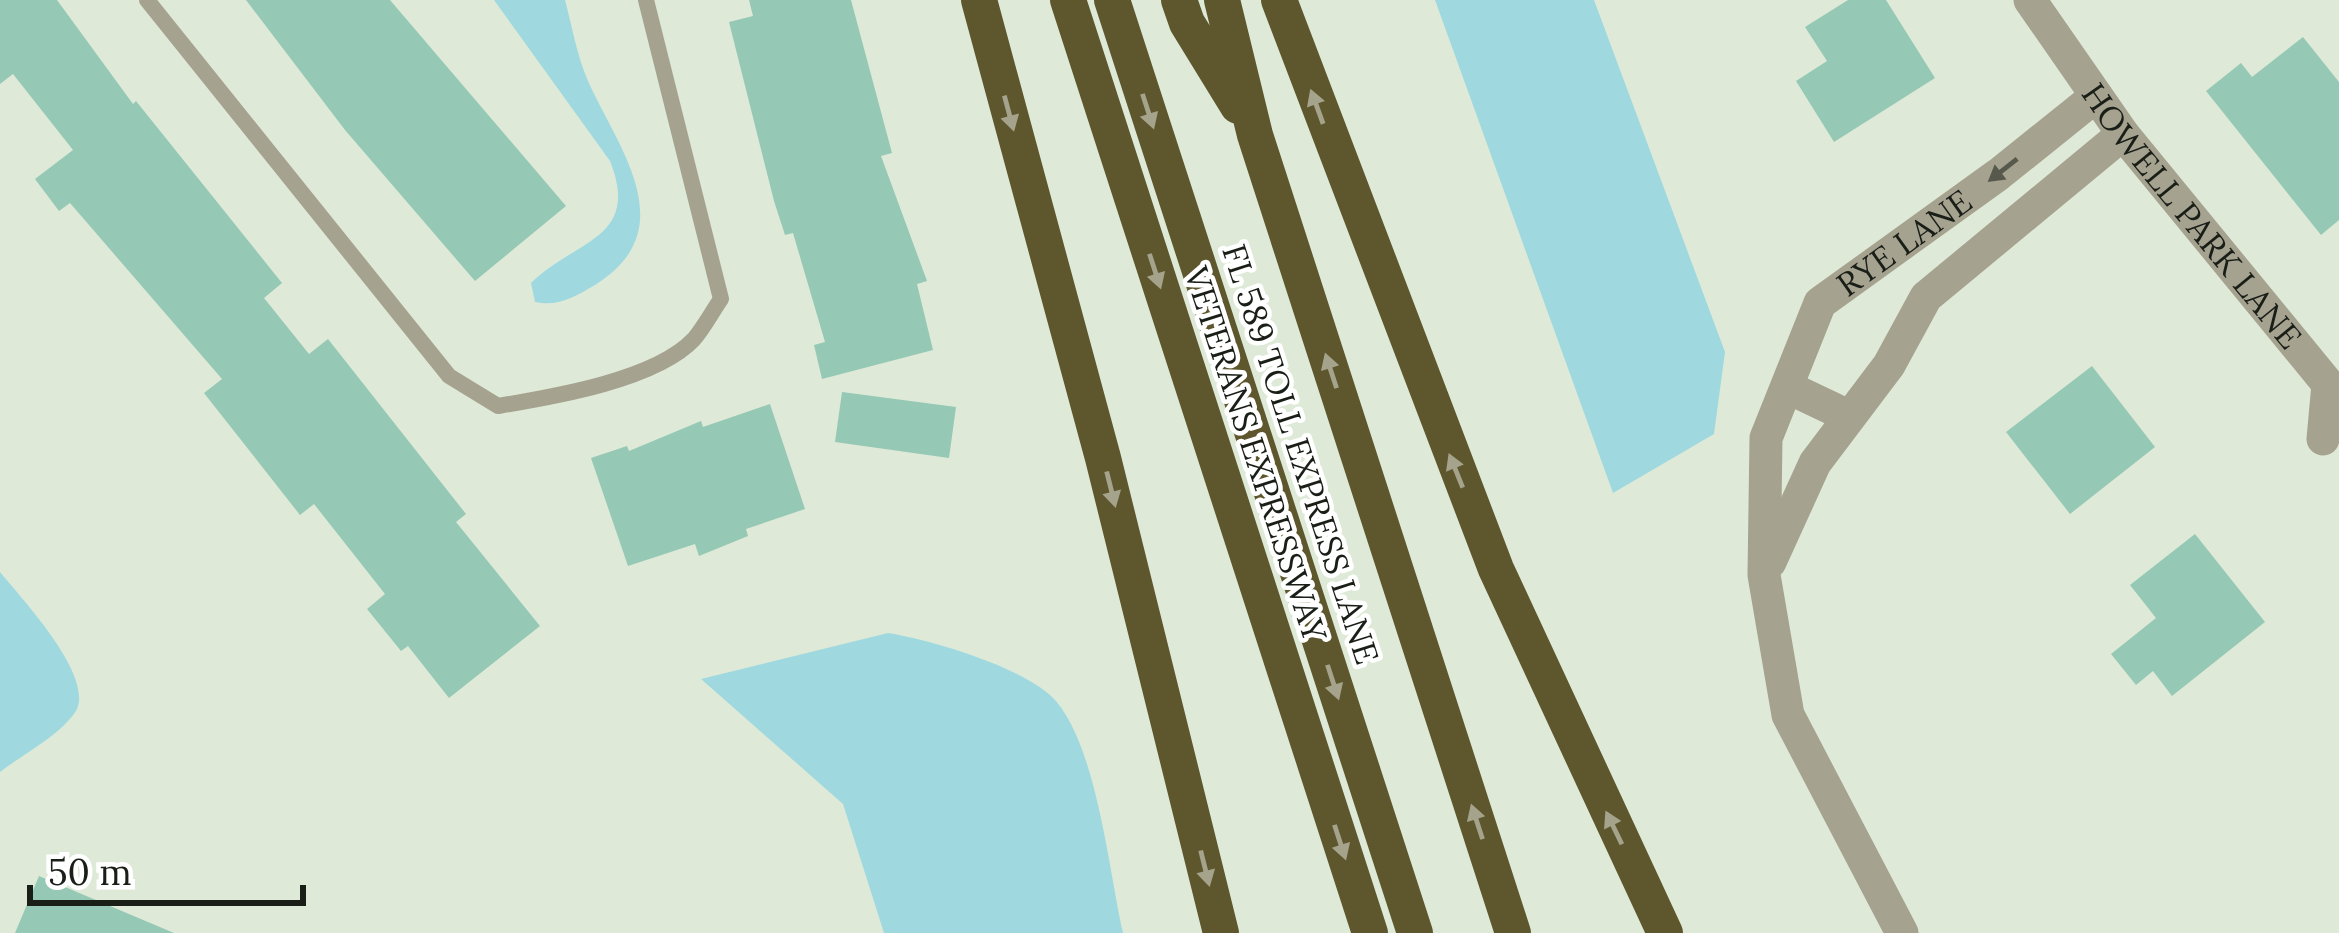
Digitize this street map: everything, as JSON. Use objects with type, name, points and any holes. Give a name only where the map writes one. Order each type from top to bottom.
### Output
[{"type":"highway","points":[[979,0],[1103,458],[1221,933]]},
{"type":"highway","name":"VETERANS EXPRESSWAY","points":[[1068,0],[1370,933]]},
{"type":"highway","name":"FL 589 TOLL EXPRESS LANE","points":[[1112,0],[1414,933]]},
{"type":"highway","points":[[1179,0],[1187,22],[1256,135]]},
{"type":"highway","points":[[1222,0],[1256,135],[1514,933]]},
{"type":"highway","points":[[1279,0],[1496,569],[1665,933]]},
{"type":"street","name":"HOWELL PARK LANE","points":[[2030,0],[2123,134],[2328,384],[2323,439]]},
{"type":"street","name":"RYE LANE","points":[[1902,933],[1788,715],[1764,575],[1766,438],[1820,303],[2095,97]]},
{"type":"street","name":"RYE LANE","points":[[1764,575],[1814,463],[1889,365],[1926,297],[2123,134]]},
{"type":"street","points":[[1888,255],[1926,297]]},
{"type":"street","points":[[1786,387],[1848,416]]},
{"type":"lane","points":[[147,0],[449,376],[498,406],[564,395],[663,361],[692,340],[721,299],[646,0]]},
{"type":"water","points":[[494,0],[565,0],[584,71],[636,187],[640,214],[636,239],[622,263],[595,285],[559,302],[535,302],[531,283],[599,235],[617,207],[617,187],[610,161]]},
{"type":"water","points":[[1435,0],[1594,0],[1725,352],[1714,434],[1613,493]]},
{"type":"water","points":[[0,572],[55,640],[68,661],[79,699],[74,714],[58,730],[0,772]]},
{"type":"water","points":[[888,633],[997,665],[1051,696],[1066,716],[1090,773],[1123,933],[884,933],[843,804],[701,679]]},
{"type":"building","points":[[0,0],[57,0],[133,104],[136,101],[282,283],[264,298],[309,354],[328,339],[466,514],[456,522],[540,626],[449,698],[408,646],[401,651],[367,609],[385,594],[314,504],[300,515],[204,393],[222,379],[70,203],[59,211],[35,179],[73,150],[13,74],[0,84]]},
{"type":"building","points":[[246,0],[390,0],[566,206],[475,281],[345,130]]},
{"type":"building","points":[[749,0],[851,0],[892,153],[881,156],[927,281],[917,284],[933,350],[822,379],[814,345],[825,342],[793,233],[785,235],[774,201],[729,22],[753,16]]},
{"type":"building","points":[[1848,0],[1886,0],[1935,78],[1834,142],[1796,81],[1827,61],[1805,27]]},
{"type":"building","points":[[2303,37],[2339,82],[2339,220],[2321,235],[2206,91],[2241,63],[2252,77]]},
{"type":"building","points":[[2092,366],[2155,447],[2070,514],[2006,432]]},
{"type":"building","points":[[842,392],[956,407],[949,458],[835,442]]},
{"type":"building","points":[[770,404],[805,509],[746,529],[748,536],[699,556],[695,544],[628,566],[591,458],[627,446],[629,451],[701,421],[703,427]]},
{"type":"building","points":[[2195,534],[2265,622],[2172,696],[2153,671],[2136,685],[2111,654],[2156,618],[2130,585]]},
{"type":"building","points":[[39,876],[174,933],[15,933]]}]
